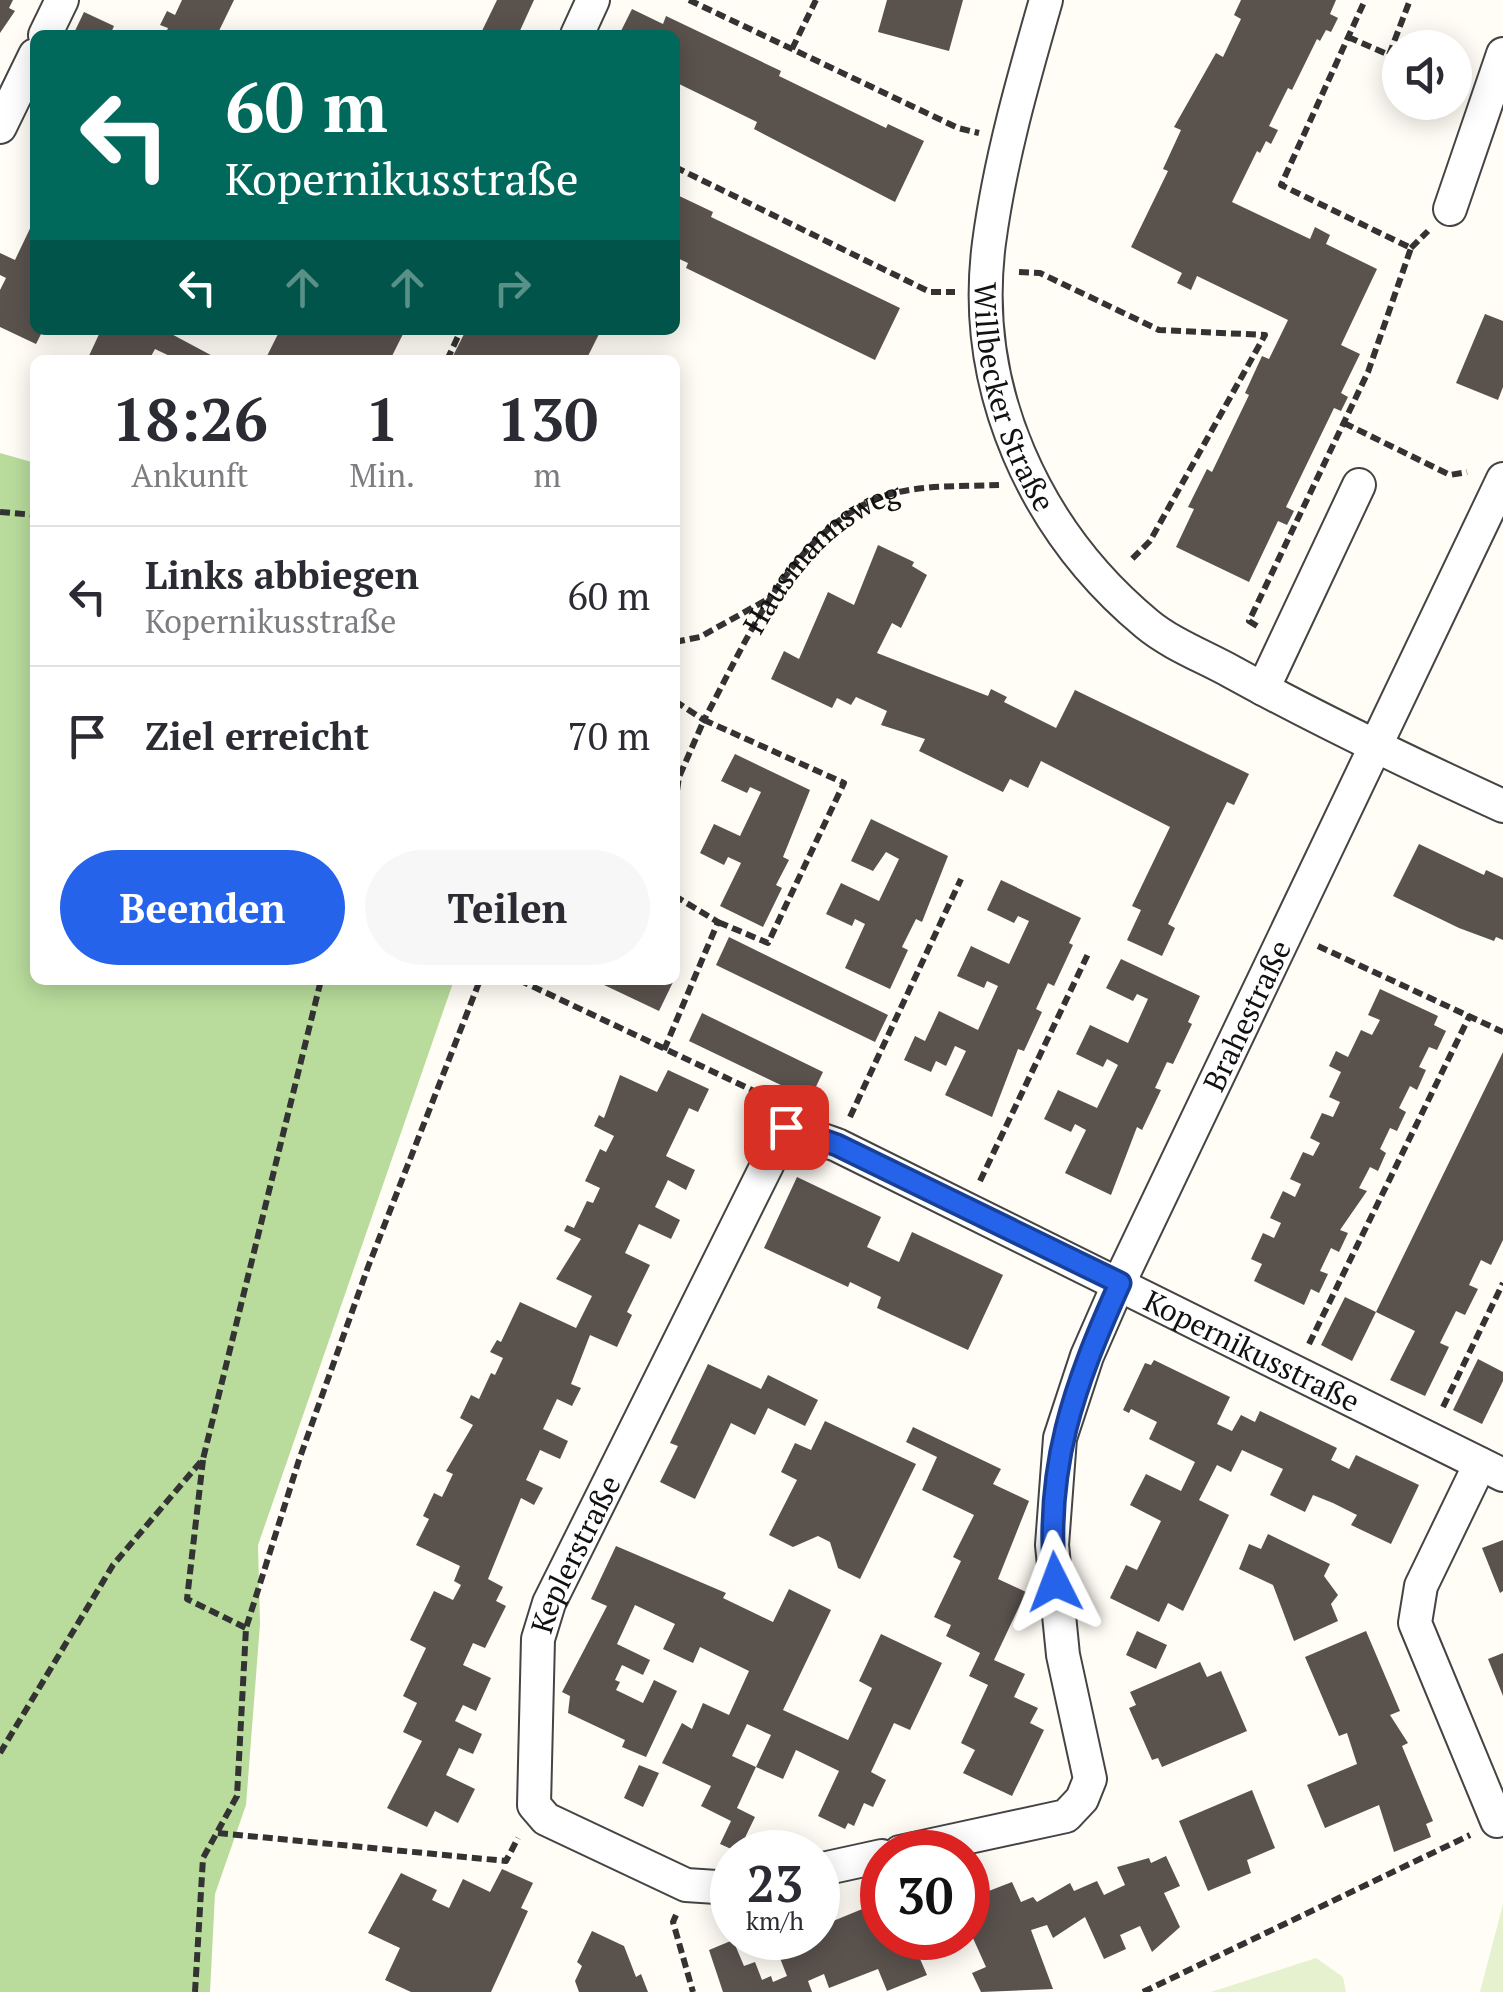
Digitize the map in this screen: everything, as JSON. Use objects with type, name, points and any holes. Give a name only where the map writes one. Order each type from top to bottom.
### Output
[{"type":"street","points":[[47,30],[62,0]]},
{"type":"street","points":[[579,30],[593,0]]},
{"type":"street","name":"Willbecker Straße","points":[[1046,0],[1008,140],[988,281],[990,354],[1012,438],[1032,484],[1065,541],[1104,586],[1150,627],[1374,747],[1503,806]]},
{"type":"street","points":[[1450,210],[1503,54]]},
{"type":"street","points":[[16,113],[30,70]]},
{"type":"street","points":[[1374,747],[1503,479]]},
{"type":"street","points":[[1263,689],[1360,485]]},
{"type":"street","name":"Brahestraße","points":[[1120,1283],[1374,747]]},
{"type":"street","name":"Kopernikusstraße","points":[[786,1127],[837,1145],[1492,1470]]},
{"type":"street","name":"Keplerstraße","points":[[534,1805],[538,1639],[549,1603],[786,1127]]},
{"type":"street","points":[[990,1832],[1066,1816],[1082,1799],[1090,1779],[1063,1655],[1052,1546],[1060,1438],[1087,1356],[1120,1283]]},
{"type":"street","points":[[1492,1470],[1421,1586],[1415,1623],[1497,1821]]},
{"type":"street","points":[[534,1805],[546,1818],[686,1885],[710,1887]]},
{"type":"path","points":[[690,0],[958,128],[1008,140]]},
{"type":"path","points":[[792,49],[816,0]]},
{"type":"path","points":[[1249,621],[1368,372],[1411,248],[1282,185],[1366,0]]},
{"type":"path","points":[[1348,38],[1388,55],[1410,0]]},
{"type":"path","points":[[680,169],[930,292],[1040,273],[1159,330],[1265,336],[1150,542],[1104,586]]},
{"type":"path","points":[[1344,423],[1450,475]]},
{"type":"path","name":"Hausmannsweg","points":[[680,775],[704,720],[769,599],[810,548],[864,505],[915,489],[1032,484]]},
{"type":"path","points":[[0,512],[30,515]]},
{"type":"path","points":[[680,641],[700,637],[769,599]]},
{"type":"path","points":[[680,704],[704,720],[844,783],[768,943],[718,922],[680,899]]},
{"type":"path","points":[[837,1145],[961,879]]},
{"type":"path","points":[[664,1050],[718,922]]},
{"type":"path","points":[[1286,931],[1503,1032]]},
{"type":"path","points":[[966,1209],[1088,954]]},
{"type":"path","points":[[246,1628],[186,1599],[203,1459],[285,1112],[320,985]]},
{"type":"path","points":[[195,1992],[203,1858],[238,1796],[246,1628],[368,1267],[478,985]]},
{"type":"path","points":[[529,985],[774,1100],[786,1127]]},
{"type":"path","points":[[1295,1372],[1470,1014]]},
{"type":"path","points":[[1428,1438],[1503,1282]]},
{"type":"path","points":[[0,1754],[113,1565],[203,1459]]},
{"type":"path","points":[[218,1833],[506,1861],[534,1805]]},
{"type":"path","points":[[1143,1992],[1497,1821]]},
{"type":"path","points":[[686,1885],[673,1922],[693,1992]]},
{"type":"green space","points":[[0,453],[30,462],[30,985],[452,985],[258,1545],[260,1624],[246,1805],[215,1894],[210,1992],[0,1992]]},
{"type":"green space","points":[[1503,1904],[1503,1992],[1480,1992]]},
{"type":"green space","points":[[1316,1958],[1343,1977],[1346,1992],[1211,1992]]},
{"type":"building","points":[[0,0],[13,0],[9,8],[15,11],[0,33]]},
{"type":"building","points":[[182,0],[234,0],[219,30],[167,30],[160,25],[167,11],[175,15]]},
{"type":"building","points":[[497,0],[534,0],[520,30],[482,30]]},
{"type":"building","points":[[887,0],[963,0],[949,51],[878,32]]},
{"type":"building","points":[[1241,0],[1336,0],[1330,14],[1338,18],[1331,32],[1326,30],[1320,41],[1317,39],[1292,90],[1288,88],[1269,126],[1278,130],[1271,144],[1266,141],[1260,153],[1257,151],[1232,202],[1310,239],[1315,227],[1330,235],[1326,244],[1377,269],[1341,345],[1360,354],[1341,393],[1348,397],[1341,411],[1334,408],[1286,507],[1294,511],[1287,525],[1278,521],[1249,582],[1176,547],[1194,509],[1188,507],[1207,469],[1212,472],[1249,395],[1245,393],[1262,356],[1269,359],[1288,320],[1197,276],[1191,290],[1177,283],[1182,273],[1131,247],[1168,171],[1163,169],[1181,130],[1174,127],[1216,53],[1223,57],[1241,19],[1234,15]]},
{"type":"building","points":[[632,9],[663,24],[666,16],[781,71],[779,76],[886,128],[888,124],[924,141],[895,202],[754,129],[757,122],[680,84],[680,30],[622,30]]},
{"type":"building","points":[[84,12],[114,26],[112,30],[75,30]]},
{"type":"building","points":[[680,196],[713,212],[711,217],[900,308],[875,360],[686,268],[688,263],[680,259]]},
{"type":"building","points":[[30,228],[30,335],[40,335],[36,344],[0,327],[0,290],[6,278],[0,275],[0,253],[15,260]]},
{"type":"building","points":[[1485,314],[1503,321],[1503,387],[1498,400],[1456,383]]},
{"type":"building","points":[[99,335],[173,335],[211,355],[168,355],[155,349],[152,355],[89,355]]},
{"type":"building","points":[[278,335],[402,335],[392,355],[268,355]]},
{"type":"building","points":[[464,335],[598,335],[588,355],[454,355]]},
{"type":"building","points":[[878,545],[914,562],[912,566],[927,575],[901,628],[892,623],[877,653],[988,696],[991,689],[1007,697],[1004,702],[1056,728],[1075,690],[1249,774],[1234,805],[1227,802],[1168,924],[1175,928],[1162,956],[1127,940],[1141,910],[1132,906],[1170,827],[1041,761],[1028,788],[1010,779],[1003,792],[919,751],[925,739],[881,725],[887,711],[856,697],[851,705],[837,698],[832,708],[771,679],[784,651],[799,659],[828,592],[854,605]]},
{"type":"building","points":[[735,754],[810,790],[783,857],[789,860],[776,885],[782,888],[763,927],[720,906],[741,863],[728,857],[724,865],[700,853],[714,824],[740,836],[761,792],[750,787],[747,793],[721,781]]},
{"type":"building","points":[[871,819],[948,856],[922,922],[916,919],[902,947],[908,950],[890,989],[845,968],[865,924],[855,919],[852,926],[826,914],[841,883],[879,901],[899,859],[886,852],[873,871],[851,861]]},
{"type":"building","points":[[1419,844],[1484,875],[1486,870],[1503,878],[1503,940],[1496,937],[1494,941],[1459,928],[1393,896]]},
{"type":"building","points":[[1001,880],[1081,918],[1054,986],[1048,983],[1036,1009],[1042,1012],[1024,1051],[1018,1049],[992,1117],[945,1095],[966,1051],[955,1046],[946,1066],[936,1061],[931,1072],[904,1060],[915,1036],[925,1041],[939,1011],[978,1030],[998,986],[987,981],[984,988],[957,976],[971,946],[1009,964],[1029,921],[1018,916],[1014,923],[987,910]]},
{"type":"building","points":[[729,937],[888,1015],[875,1042],[716,965]]},
{"type":"building","points":[[1121,959],[1200,996],[1188,1022],[1192,1024],[1173,1064],[1167,1062],[1155,1088],[1161,1090],[1142,1130],[1137,1127],[1111,1195],[1065,1173],[1086,1130],[1075,1124],[1071,1132],[1044,1119],[1058,1090],[1097,1108],[1118,1065],[1107,1059],[1103,1067],[1076,1054],[1090,1025],[1128,1043],[1148,999],[1137,994],[1133,1001],[1106,988]]},
{"type":"building","points":[[604,985],[672,985],[659,1011]]},
{"type":"building","points":[[1380,989],[1438,1016],[1434,1025],[1446,1031],[1437,1050],[1429,1047],[1419,1067],[1426,1070],[1417,1090],[1410,1086],[1399,1108],[1406,1112],[1397,1131],[1390,1128],[1380,1149],[1386,1153],[1378,1171],[1370,1167],[1359,1188],[1367,1191],[1340,1230],[1348,1233],[1339,1252],[1331,1248],[1320,1271],[1328,1274],[1319,1293],[1311,1289],[1304,1305],[1254,1281],[1262,1264],[1251,1259],[1263,1233],[1274,1238],[1281,1223],[1270,1218],[1283,1191],[1295,1197],[1301,1184],[1290,1179],[1303,1152],[1313,1156],[1320,1143],[1310,1138],[1322,1113],[1333,1117],[1340,1102],[1329,1097],[1341,1072],[1329,1066],[1336,1051],[1348,1057],[1361,1030],[1372,1035],[1380,1020],[1368,1015]]},
{"type":"building","points":[[702,1013],[823,1072],[810,1099],[689,1041]]},
{"type":"building","points":[[1503,1052],[1503,1240],[1491,1265],[1481,1260],[1469,1285],[1478,1289],[1465,1315],[1456,1311],[1440,1343],[1449,1347],[1425,1396],[1390,1380],[1415,1331],[1376,1312]]},
{"type":"building","points":[[668,1070],[709,1089],[698,1112],[689,1108],[666,1156],[695,1170],[686,1190],[668,1180],[655,1207],[680,1220],[671,1239],[639,1224],[625,1253],[650,1265],[627,1312],[632,1315],[617,1347],[590,1335],[571,1384],[581,1388],[572,1406],[557,1399],[543,1429],[568,1441],[560,1459],[540,1450],[526,1480],[543,1488],[534,1505],[521,1498],[488,1579],[503,1587],[496,1601],[506,1606],[485,1648],[473,1643],[463,1665],[491,1678],[476,1711],[463,1705],[455,1721],[482,1734],[473,1754],[459,1748],[446,1775],[475,1789],[458,1823],[435,1811],[427,1827],[387,1808],[422,1741],[403,1732],[417,1703],[403,1696],[426,1648],[410,1640],[434,1591],[453,1600],[461,1585],[454,1581],[460,1566],[416,1545],[429,1519],[423,1516],[434,1493],[442,1497],[453,1474],[446,1471],[473,1425],[460,1418],[471,1395],[479,1399],[491,1373],[495,1375],[503,1358],[490,1352],[497,1340],[501,1342],[520,1302],[576,1328],[592,1296],[556,1279],[581,1239],[564,1231],[567,1225],[574,1228],[587,1201],[593,1203],[600,1188],[585,1181],[600,1149],[606,1152],[614,1136],[594,1126],[599,1115],[604,1118],[620,1075],[657,1092]]},
{"type":"building","points":[[797,1177],[881,1217],[867,1247],[899,1262],[912,1232],[1003,1275],[968,1350],[877,1308],[881,1297],[850,1282],[848,1287],[764,1248]]},
{"type":"building","points":[[1345,1297],[1376,1312],[1352,1361],[1321,1345]]},
{"type":"building","points":[[1478,1359],[1503,1372],[1503,1381],[1482,1424],[1453,1410]]},
{"type":"building","points":[[1154,1360],[1230,1397],[1217,1424],[1232,1431],[1241,1415],[1255,1422],[1260,1411],[1337,1448],[1331,1460],[1349,1469],[1356,1455],[1419,1485],[1391,1544],[1351,1525],[1357,1515],[1333,1503],[1313,1495],[1305,1512],[1270,1495],[1283,1469],[1242,1450],[1231,1472],[1217,1465],[1199,1500],[1229,1515],[1183,1611],[1168,1603],[1159,1622],[1110,1598],[1126,1565],[1137,1570],[1161,1521],[1130,1505],[1146,1474],[1181,1491],[1195,1462],[1149,1439],[1157,1422],[1131,1409],[1129,1413],[1123,1410],[1145,1363],[1151,1365]]},
{"type":"building","points":[[708,1364],[761,1389],[768,1375],[818,1400],[805,1426],[768,1408],[755,1435],[731,1423],[695,1499],[660,1482],[678,1446],[670,1443]]},
{"type":"building","points":[[825,1421],[916,1464],[860,1579],[838,1568],[830,1542],[818,1536],[793,1547],[769,1535],[797,1480],[781,1472],[795,1443],[811,1450]]},
{"type":"building","points":[[913,1427],[1001,1469],[993,1484],[1029,1501],[998,1579],[1026,1592],[994,1660],[1025,1674],[1014,1697],[1038,1708],[1030,1723],[1044,1730],[1012,1796],[963,1773],[975,1750],[961,1743],[988,1685],[969,1676],[980,1653],[946,1636],[951,1625],[934,1617],[961,1561],[953,1557],[974,1515],[922,1490],[937,1457],[906,1442]]},
{"type":"building","points":[[1268,1534],[1330,1564],[1324,1576],[1338,1595],[1331,1604],[1338,1621],[1294,1641],[1273,1585],[1239,1569],[1249,1544],[1261,1549]]},
{"type":"building","points":[[1503,1540],[1503,1591],[1500,1593],[1482,1548]]},
{"type":"building","points":[[616,1546],[726,1593],[723,1598],[773,1622],[789,1589],[831,1610],[783,1710],[848,1740],[872,1688],[859,1681],[881,1634],[942,1663],[910,1730],[894,1723],[871,1772],[886,1780],[873,1807],[864,1803],[854,1826],[848,1823],[845,1829],[818,1816],[839,1771],[796,1750],[783,1779],[756,1767],[737,1808],[755,1817],[749,1830],[727,1830],[731,1821],[701,1806],[711,1786],[662,1763],[682,1723],[692,1729],[703,1703],[729,1715],[749,1671],[700,1647],[693,1663],[663,1649],[675,1624],[635,1605],[617,1644],[650,1660],[643,1675],[622,1665],[615,1680],[620,1682],[616,1690],[643,1703],[654,1680],[677,1691],[646,1757],[622,1747],[625,1740],[568,1713],[570,1696],[562,1692],[607,1606],[591,1599]],"holes":[[[747,1724],[771,1735],[756,1767],[732,1756]]]},
{"type":"building","points":[[1137,1631],[1167,1645],[1156,1669],[1126,1655]]},
{"type":"building","points":[[1366,1631],[1400,1711],[1390,1715],[1408,1743],[1402,1746],[1433,1821],[1426,1824],[1431,1837],[1394,1852],[1379,1805],[1325,1828],[1307,1785],[1357,1764],[1347,1733],[1339,1736],[1305,1657]]},
{"type":"building","points":[[1503,1653],[1503,1696],[1488,1659]]},
{"type":"building","points":[[1200,1662],[1207,1677],[1221,1671],[1247,1731],[1162,1767],[1158,1758],[1152,1760],[1129,1708],[1136,1705],[1130,1692]]},
{"type":"building","points":[[639,1765],[659,1773],[643,1807],[624,1798]]},
{"type":"building","points":[[1252,1790],[1275,1848],[1247,1860],[1251,1873],[1208,1891],[1179,1821]]},
{"type":"building","points":[[1166,1856],[1180,1886],[1164,1893],[1180,1927],[1152,1952],[1140,1926],[1120,1935],[1126,1949],[1104,1959],[1085,1917],[1053,1938],[1047,1925],[1031,1930],[1053,1989],[981,1992],[972,1973],[986,1967],[983,1960],[990,1960],[990,1890],[1012,1882],[1021,1902],[1033,1897],[1037,1902],[1070,1883],[1074,1891],[1097,1881],[1104,1895],[1125,1885],[1117,1867],[1149,1858],[1151,1863]]},
{"type":"building","points":[[502,1869],[533,1883],[521,1908],[528,1911],[491,1992],[411,1992],[385,1980],[400,1948],[368,1933],[401,1873],[437,1890],[432,1900],[449,1908],[463,1879],[490,1892]]},
{"type":"building","points":[[860,1910],[860,1960],[921,1960],[927,1975],[887,1991],[878,1969],[829,1988],[824,1974],[808,1981],[812,1992],[723,1992],[712,1960],[741,1960],[744,1966],[755,1962],[762,1980],[771,1976],[773,1982],[787,1976],[781,1960],[840,1960],[840,1918]]},
{"type":"building","points":[[592,1931],[624,1946],[636,1977],[641,1974],[648,1992],[579,1992],[575,1981],[582,1966],[577,1962]]},
{"type":"route","points":[[786,1127],[837,1145],[1120,1283],[1087,1356],[1060,1438],[1052,1546],[1055,1582]]}]
